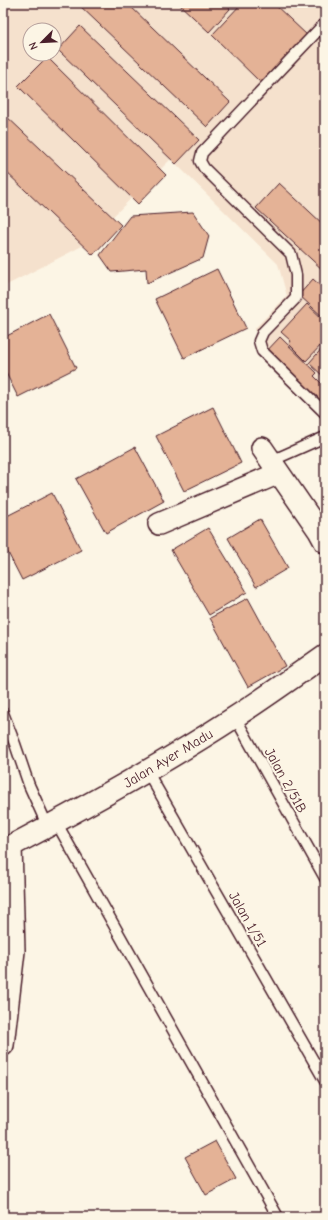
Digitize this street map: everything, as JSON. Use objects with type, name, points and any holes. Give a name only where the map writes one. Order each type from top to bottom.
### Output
[{"type":"street","points":[[159,524],[270,461],[319,531],[325,542]]},
{"type":"street","name":"Jalan Ayer Madu","points":[[7,847],[52,825],[147,771],[235,718],[325,655]]},
{"type":"street","points":[[3,1045],[14,951],[7,847]]},
{"type":"lane","points":[[325,23],[202,153],[200,161],[204,168],[291,254],[296,275],[296,298],[263,332],[259,341],[262,351],[325,413]]},
{"type":"lane","points":[[270,461],[325,437]]},
{"type":"lane","points":[[3,713],[29,785],[278,1217]]},
{"type":"lane","name":"Jalan 2/51B","points":[[235,718],[325,878]]},
{"type":"lane","name":"Jalan 1/51","points":[[147,771],[325,1081]]},
{"type":"shaded area","points":[[3,3],[325,3],[325,417],[259,352],[255,328],[287,296],[278,264],[171,159],[84,245],[3,287]]},
{"type":"building","points":[[77,3],[127,3],[230,102],[207,127]]},
{"type":"building","points":[[178,3],[224,3],[230,9],[209,32]]},
{"type":"building","points":[[242,3],[273,3],[308,36],[262,84],[212,35]]},
{"type":"building","points":[[80,26],[199,140],[176,164],[62,54],[62,46]]},
{"type":"building","points":[[42,62],[52,62],[166,175],[138,204],[18,86]]},
{"type":"building","points":[[3,113],[121,225],[93,255],[3,169]]},
{"type":"building","points":[[279,183],[325,226],[325,272],[256,208]]},
{"type":"building","points":[[193,212],[209,236],[203,258],[147,283],[146,269],[112,272],[100,255],[130,216]]},
{"type":"building","points":[[217,269],[246,328],[184,358],[155,299]]},
{"type":"building","points":[[313,279],[325,290],[325,319],[299,295]]},
{"type":"building","points":[[307,304],[325,321],[325,341],[306,361],[289,344],[291,341],[281,332]]},
{"type":"building","points":[[49,314],[76,368],[18,397],[3,367],[3,338]]},
{"type":"building","points":[[280,337],[317,373],[314,376],[325,387],[325,398],[316,407],[263,355]]},
{"type":"building","points":[[325,345],[325,378],[309,363]]},
{"type":"building","points":[[213,407],[241,463],[184,491],[156,436]]},
{"type":"building","points":[[135,447],[164,501],[106,533],[76,479]]},
{"type":"building","points":[[52,493],[81,550],[22,580],[3,543],[3,518]]},
{"type":"building","points":[[260,519],[288,568],[256,587],[228,538]]},
{"type":"building","points":[[208,528],[247,592],[209,615],[171,550]]},
{"type":"building","points":[[248,598],[285,666],[248,687],[210,618]]},
{"type":"building","points":[[215,1141],[236,1179],[206,1195],[185,1157]]}]
